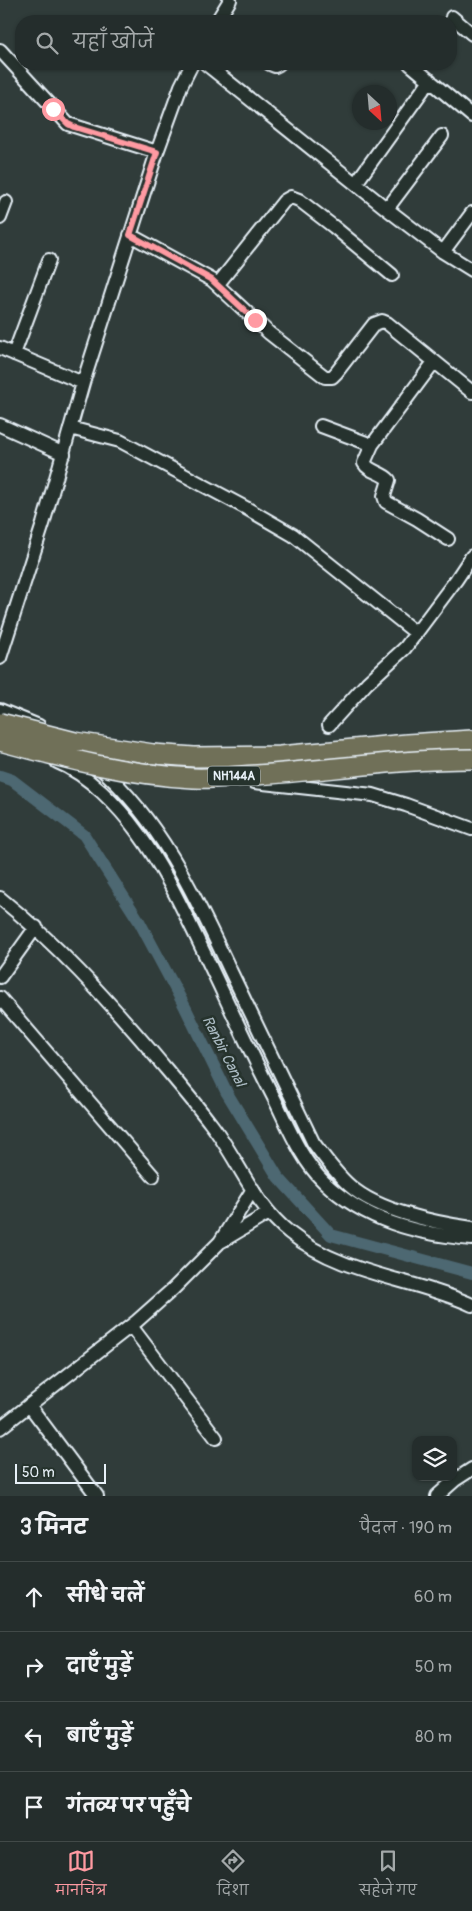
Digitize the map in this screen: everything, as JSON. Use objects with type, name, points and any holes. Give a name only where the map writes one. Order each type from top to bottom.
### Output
[{"type":"highway","name":"NH144A","points":[[0,723],[75,742],[154,754],[194,757],[280,756],[472,740]]},
{"type":"highway","name":"NH144A","points":[[0,741],[141,773],[195,778],[289,773],[472,758]]},
{"type":"street","points":[[221,15],[230,0]]},
{"type":"street","points":[[457,21],[472,34]]},
{"type":"street","points":[[0,50],[15,66]]},
{"type":"street","points":[[18,70],[68,124],[157,152]]},
{"type":"street","points":[[0,658],[130,235],[157,152],[181,86],[189,70]]},
{"type":"street","points":[[214,70],[387,209],[443,252],[472,270]]},
{"type":"street","points":[[418,70],[472,116]]},
{"type":"street","points":[[356,183],[430,80]]},
{"type":"street","points":[[387,209],[442,136]]},
{"type":"street","points":[[218,284],[284,201],[291,196],[358,246],[392,276]]},
{"type":"street","points":[[0,218],[6,202]]},
{"type":"street","points":[[443,252],[472,213]]},
{"type":"street","points":[[130,235],[218,284],[270,333],[325,377],[332,377],[374,324],[382,321],[387,323],[472,392]]},
{"type":"street","points":[[14,354],[49,260]]},
{"type":"street","points":[[0,348],[83,383]]},
{"type":"street","points":[[434,362],[372,446],[364,463],[366,467],[389,480],[384,496],[386,502],[448,539]]},
{"type":"street","points":[[0,425],[64,454]]},
{"type":"street","points":[[321,426],[372,446]]},
{"type":"street","points":[[70,428],[120,440],[292,535],[416,633]]},
{"type":"street","points":[[329,725],[367,683],[401,654],[470,563]]},
{"type":"street","points":[[0,710],[55,734],[68,742],[122,788],[149,820],[185,878],[313,1142],[329,1163],[350,1186],[382,1205],[428,1220],[472,1228]]},
{"type":"street","points":[[0,748],[100,769],[229,779],[374,795],[472,829]]},
{"type":"street","points":[[51,760],[66,766],[85,778],[102,793],[127,818],[158,862],[202,948],[268,1088],[296,1142],[316,1173],[352,1204],[384,1221],[424,1233],[472,1239]]},
{"type":"street","points":[[0,898],[36,927],[106,998],[194,1101],[217,1132],[269,1213],[290,1234],[334,1259],[430,1288],[472,1305]]},
{"type":"street","points":[[0,977],[36,927]]},
{"type":"street","points":[[0,998],[153,1176]]},
{"type":"street","points":[[0,1428],[130,1326],[173,1289],[220,1242],[253,1189]]},
{"type":"street","points":[[220,1242],[269,1213]]},
{"type":"street","points":[[130,1326],[216,1438]]},
{"type":"street","points":[[29,1405],[97,1496]]},
{"type":"street","points":[[437,1496],[455,1480],[472,1469]]},
{"type":"waterway","name":"Ranbir Canal","points":[[0,776],[12,780],[84,835],[139,921],[185,1007],[227,1093],[278,1177],[331,1235],[472,1273]]},
{"type":"route","points":[[53,109],[62,120],[74,127],[157,152],[130,235],[218,284],[255,320]]}]
